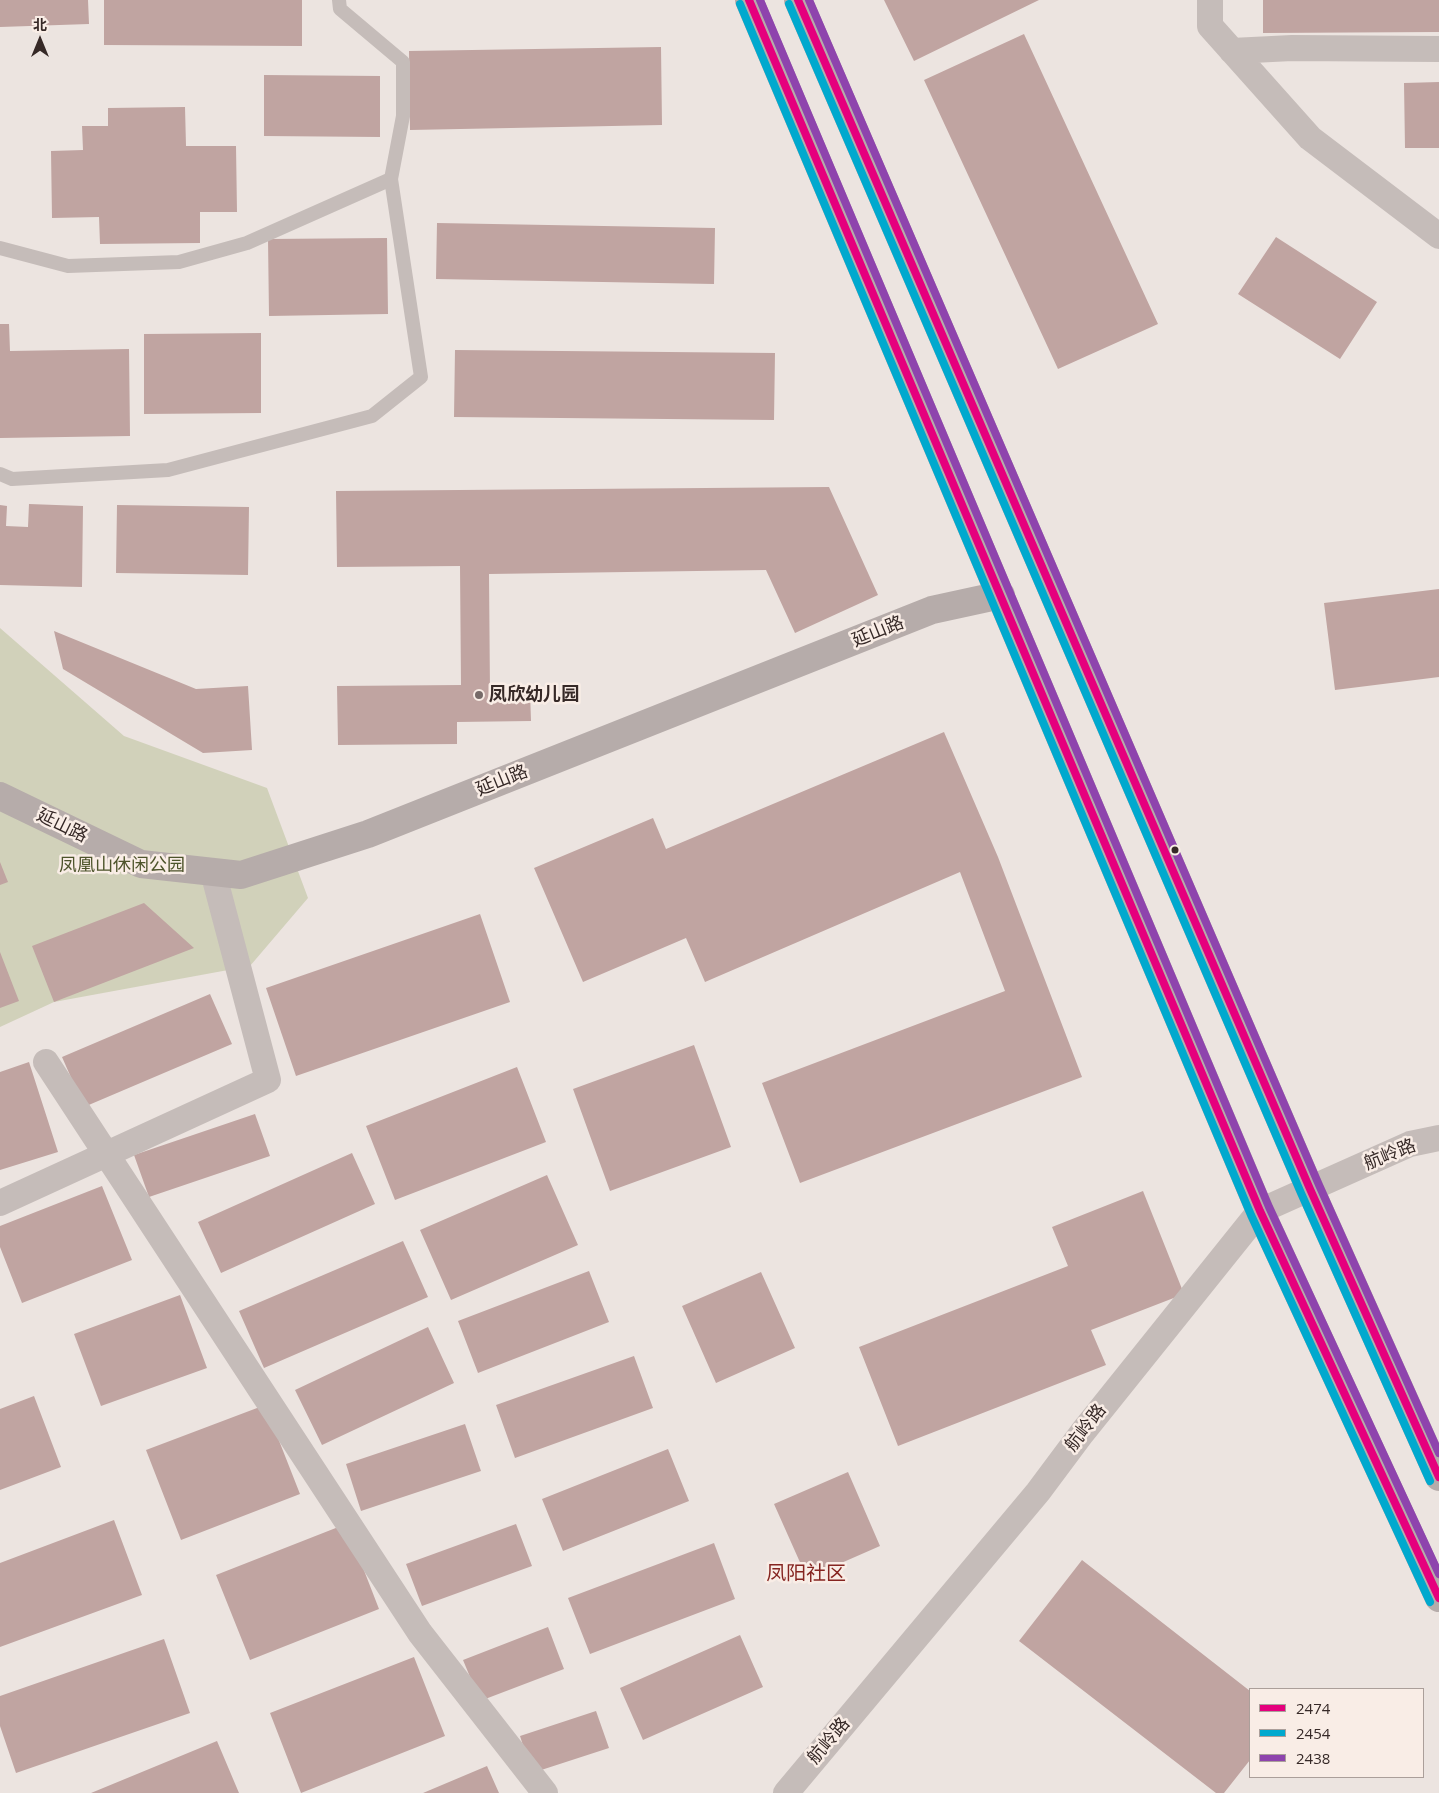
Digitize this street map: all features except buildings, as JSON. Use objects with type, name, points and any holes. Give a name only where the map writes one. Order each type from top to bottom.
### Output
[{"type":"main road","points":[[749,0],[1260,1211],[1439,1598]]},
{"type":"main road","points":[[798,0],[1310,1188],[1439,1477]]},
{"type":"main road","name":"延山路","points":[[0,796],[141,864],[241,875],[368,834],[932,610],[1001,595]]},
{"type":"street","points":[[1210,0],[1210,26],[1310,138],[1439,236]]},
{"type":"street","points":[[1232,51],[1292,48],[1439,49]]},
{"type":"street","points":[[0,1203],[268,1080],[213,872]]},
{"type":"street","points":[[46,1062],[420,1633],[545,1793]]},
{"type":"street","name":"航岭路","points":[[786,1793],[1038,1492],[1082,1433],[1260,1211],[1410,1144],[1439,1138]]},
{"type":"lane","points":[[0,474],[12,478],[168,470],[372,416],[421,377],[391,179],[403,116],[403,62],[340,10],[339,0]]},
{"type":"lane","points":[[0,248],[68,266],[179,262],[247,243],[391,179]]},
{"type":"green space","name":"凤凰山休闲公园","points":[[0,628],[124,736],[267,788],[308,898],[250,966],[54,1002],[0,1027]]},
{"type":"transit line","name":"2474","points":[[749,0],[1260,1211],[1439,1598]]},
{"type":"transit line","name":"2438","points":[[760,0],[1269,1207],[1439,1574]]},
{"type":"transit line","name":"2474","points":[[798,0],[1310,1189],[1439,1477]]},
{"type":"transit line","name":"2438","points":[[809,0],[1319,1185],[1439,1453]]},
{"type":"transit line","name":"2454","points":[[740,4],[1251,1215],[1430,1602]]},
{"type":"transit line","name":"2454","points":[[789,4],[1301,1193],[1430,1481]]},
{"type":"place","name":"凤欣幼儿园","points":[[479,695]]},
{"type":"district","name":"凤阳社区","points":[[806,1574]]}]
